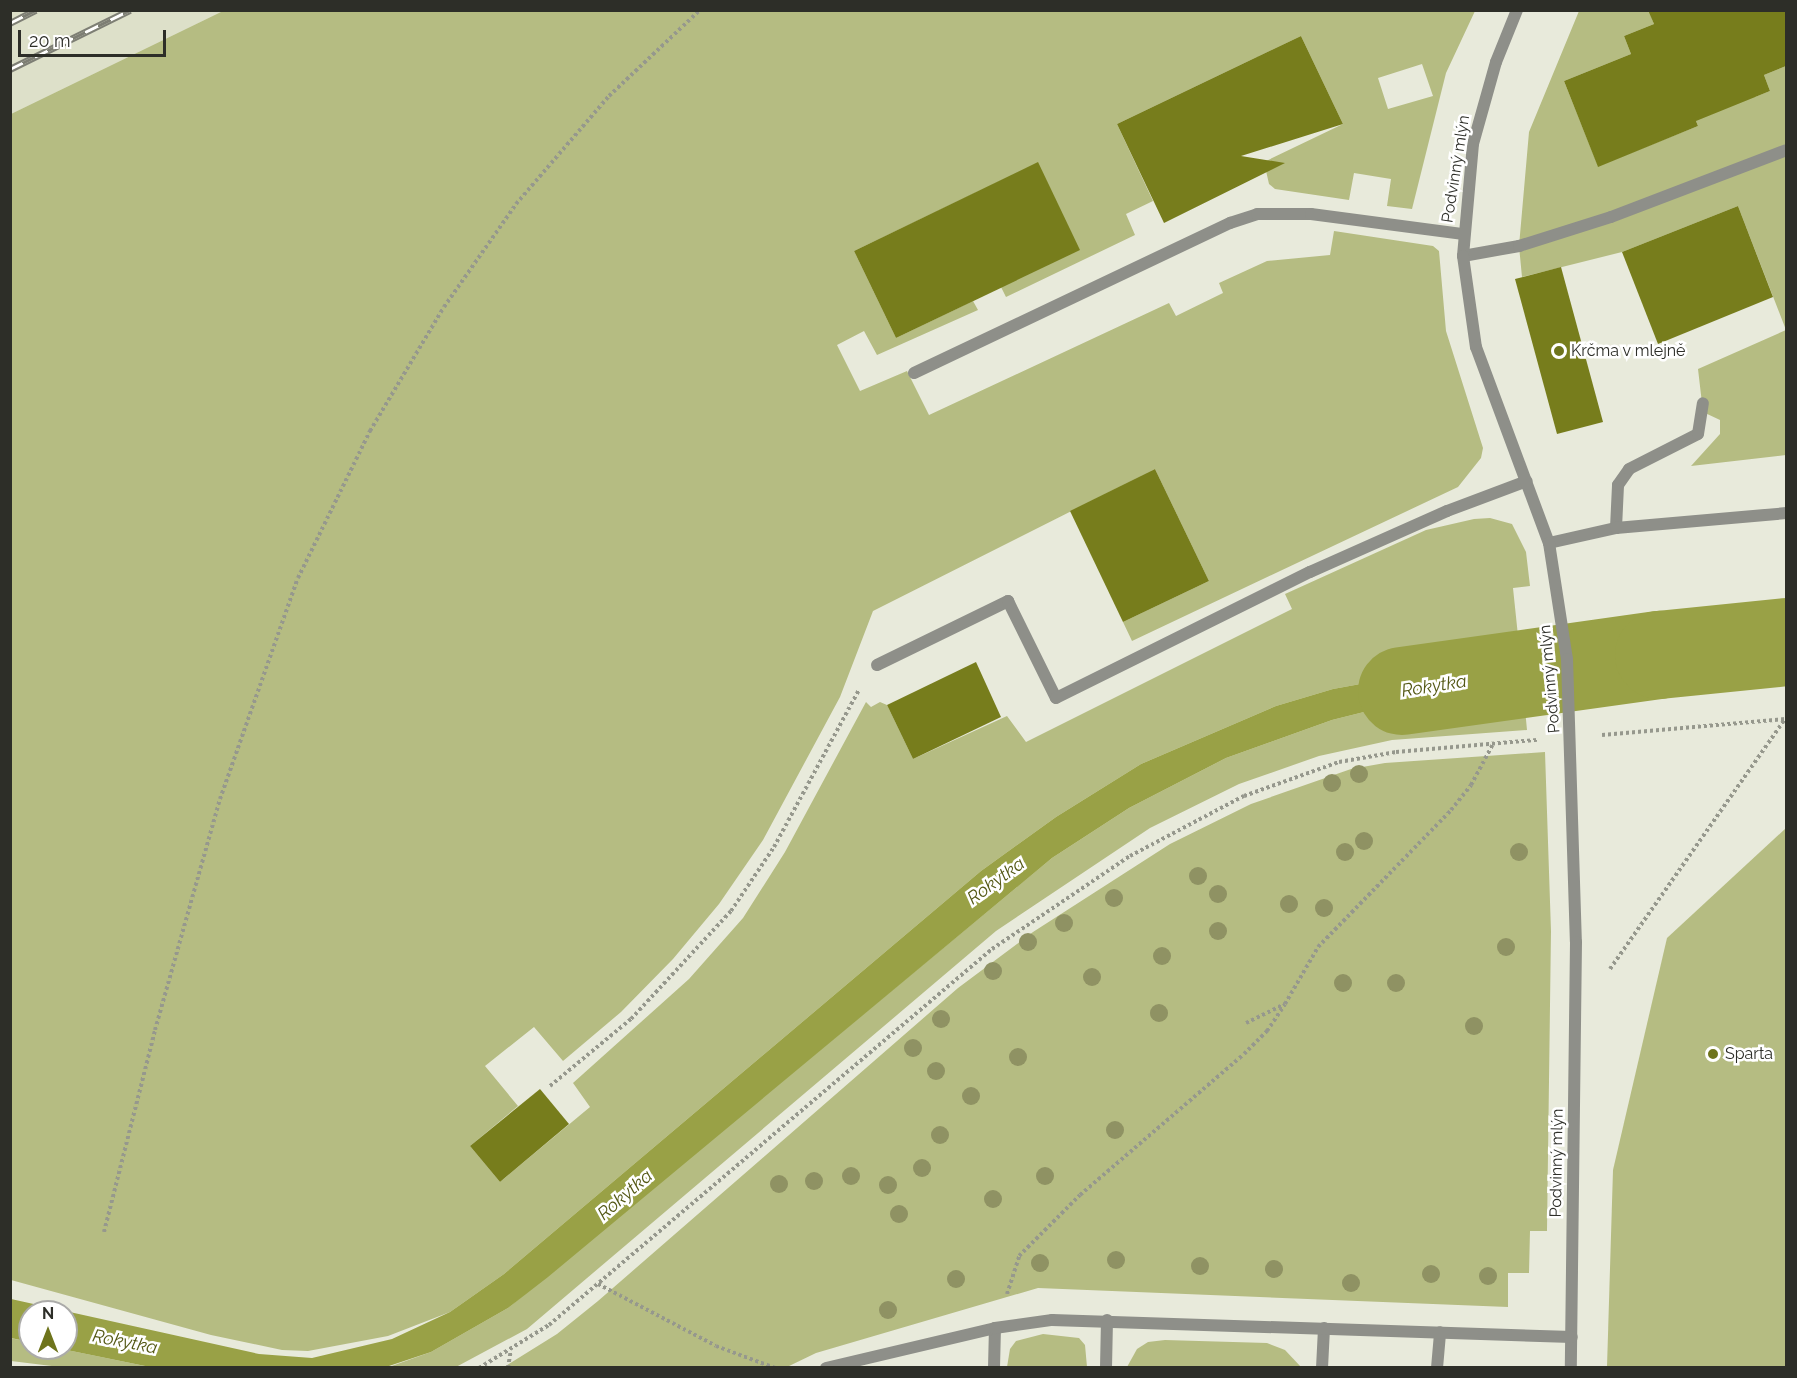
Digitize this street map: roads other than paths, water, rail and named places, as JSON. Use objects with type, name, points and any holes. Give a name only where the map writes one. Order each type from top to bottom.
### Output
[{"type":"street","name":"Podvinný mlýn","points":[[1517,10],[1483,102],[1470,165],[1462,234],[1476,347],[1549,543],[1560,600],[1572,724],[1576,942],[1570,1368]]},
{"type":"street","points":[[1463,256],[1519,246],[1611,217],[1786,150]]},
{"type":"street","points":[[914,374],[1230,223],[1257,214],[1311,214],[1462,234]]},
{"type":"street","points":[[1616,528],[1618,485],[1629,469],[1698,434],[1703,403]]},
{"type":"street","points":[[877,665],[1008,601],[1056,698],[1310,572],[1447,511],[1527,481]]},
{"type":"street","points":[[1549,543],[1616,528],[1786,513]]},
{"type":"street","points":[[826,1368],[869,1362],[995,1328],[1052,1320],[1572,1337]]},
{"type":"street","points":[[1106,1368],[1107,1320]]},
{"type":"street","points":[[994,1368],[995,1328]]},
{"type":"street","points":[[1322,1368],[1324,1328]]},
{"type":"street","points":[[1437,1368],[1440,1332]]},
{"type":"water","points":[[1520,655],[1523,688],[1388,706],[1332,720],[1226,758],[1129,808],[1052,858],[548,1277],[508,1308],[431,1352],[386,1367],[150,1367],[78,1352],[78,1314],[259,1354],[312,1358],[392,1339],[450,1312],[504,1274],[981,871],[1056,817],[1141,764],[1276,706],[1333,689]]},
{"type":"water","points":[[11,1299],[18,1301],[18,1339],[11,1338]]},
{"type":"waterway","name":"Rokytka","points":[[1402,691],[1659,655],[1786,642]]},
{"type":"railway","points":[[10,23],[36,10]]},
{"type":"railway","points":[[10,69],[130,10]]},
{"type":"place","name":"Krčma v mlejně","points":[[1559,351]]},
{"type":"place","name":"Sparta","points":[[1713,1054]]}]
